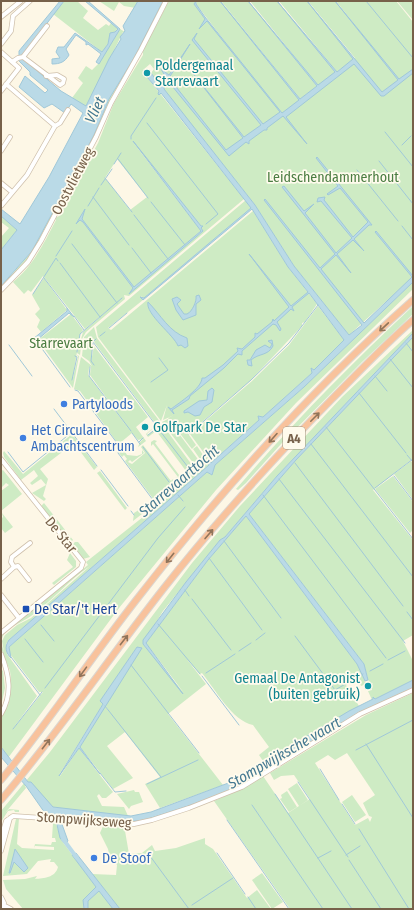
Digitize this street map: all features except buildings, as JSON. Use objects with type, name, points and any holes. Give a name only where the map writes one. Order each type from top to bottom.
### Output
[{"type":"highway","name":"A4","points":[[1,780],[135,601],[213,505],[286,423],[333,374],[413,300]]},
{"type":"highway","name":"A4","points":[[1,800],[196,548],[297,434],[413,320]]},
{"type":"street","points":[[1,14],[17,1]]},
{"type":"street","points":[[1,18],[21,1]]},
{"type":"street","points":[[1,44],[11,31],[13,16],[30,1]]},
{"type":"street","name":"Oostvlietweg","points":[[1,290],[28,262],[41,241],[96,137],[110,103],[141,50],[166,1]]},
{"type":"street","points":[[12,62],[21,57],[47,26]]},
{"type":"street","points":[[1,52],[19,68],[1,91]]},
{"type":"street","points":[[21,57],[46,76]]},
{"type":"street","points":[[6,84],[55,126]]},
{"type":"street","points":[[1,206],[27,175],[55,126],[60,123],[68,110]]},
{"type":"street","points":[[1,151],[10,136]]},
{"type":"street","points":[[1,183],[12,192]]},
{"type":"street","name":"De Star","points":[[1,459],[83,562],[82,568],[1,633]]},
{"type":"street","points":[[14,567],[11,562],[12,557],[30,542]]},
{"type":"street","points":[[1,579],[14,567],[18,566],[29,580]]},
{"type":"street","points":[[1,595],[3,601],[19,618]]},
{"type":"street","points":[[1,654],[9,677],[8,694],[1,714]]},
{"type":"street","points":[[1,670],[6,666]]},
{"type":"street","name":"Stompwijkseweg","points":[[1,851],[2,840],[10,818],[22,816],[134,824],[152,820],[208,801],[242,787],[360,714],[413,690]]},
{"type":"street","points":[[1,897],[2,907],[11,909]]},
{"type":"green space","points":[[64,1],[77,1],[88,11],[83,18],[98,30],[106,24],[109,26],[111,23],[118,28],[115,32],[110,34],[108,44],[102,52],[53,14]]},
{"type":"green space","points":[[99,1],[141,1],[136,8],[124,6],[119,2],[114,11]]},
{"type":"green space","name":"Leidschendammerhout","points":[[169,1],[196,1],[194,4],[205,19],[202,25],[207,21],[233,52],[196,4],[197,1],[220,1],[300,100],[282,114],[337,72],[279,1],[307,1],[354,59],[355,58],[308,1],[335,1],[398,80],[336,1],[396,1],[413,22],[413,277],[349,335],[294,266],[255,205],[151,73],[154,69],[150,64],[143,70],[147,77],[244,199],[129,296],[124,295],[125,299],[86,332],[82,339],[80,355],[77,353],[83,332],[115,304],[85,329],[43,276],[31,292],[28,290],[24,294],[13,282],[32,261],[52,229],[56,220],[55,218],[59,216],[58,212],[60,213],[98,143],[114,103],[143,55],[143,50]],"holes":[[[133,142],[201,226],[203,226],[201,228],[203,231],[129,293],[201,231]],[[117,159],[147,197],[130,210],[105,178]]]},
{"type":"green space","points":[[221,1],[248,1],[317,86],[300,99]]},
{"type":"green space","points":[[250,1],[277,1],[336,73],[318,86]]},
{"type":"green space","points":[[397,1],[413,1],[413,20]]},
{"type":"green space","points":[[120,29],[125,32],[123,32],[85,107],[72,98],[83,83],[78,78],[86,66],[92,70],[99,63]]},
{"type":"green space","points":[[133,60],[111,98],[95,136],[38,242],[25,263],[1,287],[32,251],[94,135],[109,99]]},
{"type":"green space","name":"Golfpark De Star","points":[[246,200],[251,208],[249,210],[144,298],[141,296],[143,300],[108,328],[111,330],[253,211],[288,267],[317,304],[305,322],[302,323],[302,326],[251,380],[189,433],[182,425],[196,445],[192,449],[168,418],[174,415],[163,420],[167,405],[161,421],[98,337],[96,327]]},
{"type":"green space","points":[[1,216],[17,230],[1,250],[1,237],[9,228],[1,222]]},
{"type":"green space","points":[[44,278],[67,310],[41,332],[37,327],[40,320],[35,314],[40,309],[32,295]]},
{"type":"green space","points":[[413,282],[413,289],[296,403],[216,490],[119,608],[8,758],[1,747],[1,718],[9,703],[11,679],[10,671],[1,648],[2,635],[6,632],[2,641],[5,635],[17,625],[31,618],[90,566],[39,610],[12,627],[88,565],[86,562],[167,498],[178,485],[194,472],[194,464],[162,422],[168,419],[200,462],[200,459],[193,449],[197,446],[205,458],[207,457],[190,434],[252,381],[289,345],[318,306],[344,340],[314,370],[311,368],[312,373],[263,417],[258,416],[259,420],[211,463],[209,460],[209,465],[9,640],[6,644],[7,654],[37,696],[12,730],[43,692],[39,692],[10,654],[9,647],[207,472],[212,475],[215,465],[304,387]]},
{"type":"green space","points":[[413,306],[413,314],[362,362],[281,444],[246,483],[238,490],[236,489],[278,441],[322,395]]},
{"type":"green space","name":"Starrevaart","points":[[71,314],[83,330],[80,334],[72,382],[78,357],[77,355],[79,356],[73,388],[38,340]]},
{"type":"green space","points":[[94,327],[97,338],[161,423],[159,429],[148,437],[146,434],[155,426],[147,434],[148,435],[158,427],[94,342],[96,339],[93,341],[91,362],[94,346],[148,417],[136,427],[146,441],[138,447],[143,439],[138,440],[132,433],[120,443],[127,455],[137,456],[142,454],[142,450],[144,453],[132,462],[130,460],[128,462],[132,464],[145,453],[141,447],[143,445],[171,481],[173,479],[176,483],[165,496],[133,521],[134,513],[154,500],[125,461],[127,459],[124,455],[122,457],[119,453],[121,448],[80,391],[74,389],[81,357],[92,366],[89,361],[82,356],[84,337]],"holes":[[[91,366],[90,375],[131,432],[88,375],[89,368]]]},
{"type":"green space","points":[[413,330],[413,333],[277,476],[225,537],[220,540],[163,611],[143,644],[184,693],[146,643],[208,560],[246,516],[357,664],[366,684],[361,686],[358,678],[361,675],[346,685],[359,706],[265,764],[259,755],[269,747],[253,725],[238,717],[224,704],[202,673],[200,674],[186,658],[206,684],[168,714],[223,785],[160,808],[145,784],[160,777],[125,732],[107,746],[133,778],[113,789],[80,747],[105,706],[111,714],[105,705],[131,665],[137,647],[101,700],[103,704],[59,775],[60,776],[79,748],[113,792],[106,798],[102,798],[99,794],[97,796],[102,806],[124,807],[128,816],[53,807],[28,782],[25,786],[26,788],[5,813],[9,809],[19,810],[19,812],[15,812],[14,810],[8,811],[1,822],[1,811],[50,752],[192,563],[240,506],[342,397]]},
{"type":"green space","points":[[413,337],[413,461],[411,460],[373,490],[413,540],[413,635],[403,641],[413,661],[413,680],[375,699],[373,698],[372,700],[368,691],[372,690],[371,685],[373,683],[369,683],[364,664],[249,514],[296,460]]},
{"type":"green space","points":[[162,424],[192,465],[193,471],[187,476],[185,474],[186,471],[157,432]]},
{"type":"green space","points":[[72,434],[97,467],[94,470],[74,443],[40,469],[48,479],[43,496],[46,499],[44,501],[32,493],[46,485],[41,479],[32,485],[30,483],[38,476],[34,470],[21,480],[4,457],[3,453],[4,451],[23,474]]},
{"type":"green space","points":[[154,440],[157,441],[155,443],[179,475],[183,474],[183,477],[180,480],[175,478],[178,477],[153,444],[151,446],[151,442]]},
{"type":"green space","points":[[411,461],[413,463],[413,500],[394,474]]},
{"type":"green space","points":[[3,470],[22,494],[1,511],[1,491],[9,485],[6,483],[1,488],[1,471]]},
{"type":"green space","points":[[100,471],[127,508],[125,510],[97,473]]},
{"type":"green space","points":[[393,476],[413,502],[413,532],[412,531],[410,533],[375,489]]},
{"type":"green space","points":[[44,503],[73,540],[70,543],[41,506]]},
{"type":"green space","points":[[2,513],[13,527],[5,533],[1,528],[1,519],[3,517]]},
{"type":"green space","points":[[75,542],[78,542],[90,557],[83,559],[72,545]]},
{"type":"green space","points":[[70,553],[76,561],[76,567],[54,585],[52,583],[73,567],[67,560]]},
{"type":"green space","points":[[3,670],[5,688],[1,706],[1,672]]},
{"type":"green space","points":[[413,693],[413,909],[290,909],[214,801],[241,789],[263,776],[288,813],[310,799],[294,775],[281,776],[274,780],[270,773],[366,715]],"holes":[[[347,753],[375,795],[363,803],[369,816],[372,817],[370,822],[368,818],[355,825],[315,763],[328,755],[335,760]]]},
{"type":"green space","points":[[297,783],[308,800],[299,806],[288,789]]},
{"type":"green space","points":[[134,790],[135,792],[139,792],[143,802],[131,806],[129,809],[117,794]]},
{"type":"green space","points":[[287,791],[297,807],[289,812],[280,799],[282,798],[281,795]]},
{"type":"green space","points":[[352,795],[366,815],[355,822],[342,802]]},
{"type":"green space","points":[[19,818],[17,844],[22,848],[54,850],[54,847],[35,846],[34,848],[35,844],[51,845],[52,842],[56,842],[55,838],[52,838],[53,823],[56,824],[62,841],[96,887],[85,899],[83,905],[84,909],[23,909],[6,889],[3,880],[25,879],[37,876],[35,879],[45,878],[57,871],[58,867],[54,862],[50,862],[51,859],[38,861],[27,874],[3,876],[16,819]]},
{"type":"green space","points":[[104,824],[124,825],[129,854],[142,853],[152,845],[155,851],[176,848],[205,838],[205,844],[213,849],[247,898],[257,890],[271,909],[120,909],[92,874],[116,875],[117,865],[112,858],[110,858],[108,849],[100,833]]},
{"type":"green space","points":[[262,873],[283,902],[272,909],[252,880]]},
{"type":"green space","points":[[99,891],[113,909],[87,908],[88,901]]},
{"type":"water","points":[[60,1],[64,1],[22,56],[19,56],[19,51]]},
{"type":"water","points":[[85,1],[88,1],[120,29],[99,64],[96,62],[101,54],[88,44],[86,45],[86,42],[76,35],[66,49],[69,55],[66,59],[57,64],[52,64],[52,59],[60,58],[56,52],[58,47],[64,47],[75,33],[102,52],[108,44],[110,33],[115,32],[118,29]]},
{"type":"water","name":"Vliet","points":[[138,1],[163,1],[134,58],[109,99],[94,135],[32,251],[1,286],[1,250],[17,230],[1,216],[1,209],[20,224],[49,177],[83,113],[71,104],[65,113],[52,104],[44,108],[19,87],[25,76],[45,93],[48,90],[30,75],[30,72],[17,59],[23,59],[61,91],[86,106],[109,59],[121,39],[120,37],[125,31],[123,26]]},
{"type":"water","points":[[196,1],[196,4],[205,17],[282,113],[299,100],[220,1],[300,99],[317,86],[248,1],[318,85],[335,72],[277,1],[337,72],[353,59],[307,1],[382,92],[398,80],[335,1],[399,79],[413,69],[413,73],[384,96],[381,96],[354,64],[286,117],[307,144],[283,116],[267,128],[267,130],[264,130],[249,141],[249,144],[246,142],[229,156],[168,81],[161,69],[169,75],[190,44],[169,78],[226,150],[243,138],[184,62],[244,137],[261,125],[192,40],[197,33],[194,39],[263,124],[280,112],[207,21],[199,29],[205,19],[194,4]]},
{"type":"water","points":[[151,73],[161,86],[165,83],[164,89],[255,205],[294,266],[349,335],[362,325],[264,200],[265,199],[320,268],[335,254],[282,187],[284,186],[304,211],[314,204],[305,213],[336,253],[352,238],[321,201],[317,202],[318,198],[325,197],[324,200],[353,237],[368,222],[340,188],[328,195],[327,194],[338,186],[316,158],[317,157],[372,225],[369,225],[354,239],[364,251],[353,240],[337,254],[351,273],[336,255],[321,269],[364,323],[412,277],[375,232],[376,231],[413,276],[413,282],[304,387],[215,465],[212,475],[207,472],[9,647],[11,658],[6,650],[6,645],[9,640],[209,465],[208,460],[211,463],[259,420],[258,416],[263,417],[312,373],[311,368],[314,370],[344,340],[309,293],[292,307],[294,311],[291,309],[277,322],[281,329],[280,331],[276,325],[273,324],[242,351],[242,355],[238,354],[224,368],[190,396],[189,399],[172,410],[174,414],[168,407],[171,409],[190,395],[201,382],[202,378],[205,378],[223,365],[238,351],[237,348],[242,349],[255,337],[255,333],[257,334],[272,322],[273,319],[274,321],[289,307],[249,254],[291,306],[308,292],[288,267],[252,209],[143,300],[140,297],[144,298],[251,208],[161,93],[159,95],[158,94],[159,91],[147,77]]},
{"type":"water","points":[[133,141],[201,226],[203,226],[201,228],[203,231],[129,294],[133,288],[83,222],[80,220],[76,224],[85,209],[82,219],[134,287],[201,231]]},
{"type":"water","points":[[199,295],[201,300],[196,304],[196,315],[183,320],[176,310],[172,299],[177,297],[181,300],[177,304],[184,314],[187,314],[194,306],[196,296]]},
{"type":"water","points":[[148,302],[175,332],[187,338],[188,346],[185,348],[181,345],[178,346],[155,318],[148,307]]},
{"type":"water","points":[[67,308],[74,317],[69,313],[37,340],[40,346],[33,339],[67,311]]},
{"type":"water","points":[[413,333],[413,337],[296,460],[249,514],[364,664],[368,680],[365,681],[357,664],[246,516],[208,560],[146,643],[183,694],[143,644],[143,640],[186,582],[220,540],[225,537],[277,476]]},
{"type":"water","points":[[272,340],[273,346],[271,349],[251,360],[252,366],[248,365],[247,360],[250,360],[256,350],[265,345],[270,348],[272,344],[268,341]]},
{"type":"water","points":[[212,388],[214,390],[212,402],[204,407],[200,415],[195,416],[188,412],[184,413],[184,411],[199,401],[207,400],[208,391]]},
{"type":"water","points":[[137,647],[142,648],[80,747],[100,774],[79,748],[59,776],[103,704],[100,701]]},
{"type":"water","name":"Stompwijksche vaart","points":[[413,680],[413,688],[358,713],[238,787],[209,799],[142,821],[118,821],[59,816],[68,841],[65,844],[60,838],[55,816],[47,816],[26,786],[1,757],[1,747],[28,782],[31,782],[53,807],[131,816],[151,812],[239,779],[349,711],[373,699],[373,697],[375,699]]},
{"type":"water","points":[[15,849],[28,868],[24,872],[14,862],[9,873]]},
{"type":"water","points":[[76,853],[120,909],[113,909],[99,891],[88,901],[88,909],[84,909],[83,900],[96,887],[72,855]]},
{"type":"waterway","points":[[366,1],[413,58]]},
{"type":"waterway","points":[[131,139],[131,136],[156,98]]},
{"type":"waterway","points":[[147,123],[218,214],[206,224]]},
{"type":"waterway","points":[[385,132],[413,167]]},
{"type":"waterway","points":[[402,145],[411,136]]},
{"type":"waterway","points":[[114,164],[121,153]]},
{"type":"waterway","points":[[118,159],[148,198]]},
{"type":"waterway","points":[[379,161],[413,204]]},
{"type":"waterway","points":[[101,185],[112,169]]},
{"type":"waterway","points":[[357,170],[398,221]]},
{"type":"waterway","points":[[105,178],[132,212]]},
{"type":"waterway","points":[[88,206],[99,188]]},
{"type":"waterway","points":[[93,197],[129,245]]},
{"type":"waterway","points":[[151,202],[185,245]]},
{"type":"waterway","points":[[134,215],[168,259]]},
{"type":"waterway","points":[[402,226],[413,240]]},
{"type":"waterway","points":[[56,256],[72,231]]},
{"type":"waterway","points":[[72,244],[117,303]]},
{"type":"waterway","points":[[132,248],[151,273]]},
{"type":"waterway","points":[[33,294],[56,258],[58,261]]},
{"type":"waterway","points":[[60,263],[100,317]]},
{"type":"waterway","points":[[44,278],[67,308]]},
{"type":"waterway","points":[[77,352],[80,334],[122,298]]},
{"type":"waterway","points":[[189,434],[251,380],[289,343],[318,305]]},
{"type":"waterway","points":[[109,328],[127,313]]},
{"type":"waterway","points":[[74,316],[84,330]]},
{"type":"waterway","points":[[100,336],[105,332]]},
{"type":"waterway","points":[[94,365],[91,361],[93,342],[96,339]]},
{"type":"waterway","points":[[93,342],[158,428]]},
{"type":"waterway","points":[[406,343],[413,352]]},
{"type":"waterway","points":[[9,345],[32,376]]},
{"type":"waterway","points":[[40,346],[70,387]]},
{"type":"waterway","points":[[72,380],[77,357],[75,356]]},
{"type":"waterway","points":[[151,382],[168,370],[159,358]]},
{"type":"waterway","points":[[390,359],[413,388]]},
{"type":"waterway","points":[[90,367],[89,376],[131,431]]},
{"type":"waterway","points":[[375,376],[387,391]]},
{"type":"waterway","points":[[75,390],[78,391],[120,447],[118,453],[153,500]]},
{"type":"waterway","points":[[359,393],[406,453]]},
{"type":"waterway","points":[[54,409],[97,466]]},
{"type":"waterway","points":[[326,427],[413,539]]},
{"type":"waterway","points":[[148,435],[157,428]]},
{"type":"waterway","points":[[160,431],[191,471]]},
{"type":"waterway","points":[[8,452],[23,472],[72,432]]},
{"type":"waterway","points":[[132,433],[140,444]]},
{"type":"waterway","points":[[139,442],[143,438]]},
{"type":"waterway","points":[[311,444],[413,577]]},
{"type":"waterway","points":[[143,447],[169,482]]},
{"type":"waterway","points":[[407,455],[413,462]]},
{"type":"waterway","points":[[375,488],[413,459]]},
{"type":"waterway","points":[[295,463],[403,606]]},
{"type":"waterway","points":[[101,470],[128,506]]},
{"type":"waterway","points":[[394,476],[413,501]]},
{"type":"waterway","points":[[279,479],[405,643]]},
{"type":"waterway","name":"Starrevaarttocht","points":[[178,495],[183,501]]},
{"type":"waterway","points":[[263,495],[386,658]]},
{"type":"waterway","points":[[45,688],[158,538],[185,507]]},
{"type":"waterway","points":[[131,511],[134,515]]},
{"type":"waterway","points":[[224,541],[281,618]]},
{"type":"waterway","points":[[209,558],[262,630]]},
{"type":"waterway","points":[[185,590],[189,596]]},
{"type":"waterway","points":[[192,599],[231,650]]},
{"type":"waterway","points":[[407,612],[413,620]]},
{"type":"waterway","points":[[158,624],[200,674]]},
{"type":"waterway","points":[[41,625],[54,641]]},
{"type":"waterway","points":[[256,640],[265,633]]},
{"type":"waterway","points":[[295,636],[335,690],[363,674]]},
{"type":"waterway","points":[[25,639],[43,662]]},
{"type":"waterway","points":[[239,651],[251,643]]},
{"type":"waterway","points":[[388,660],[405,651]]},
{"type":"waterway","points":[[206,673],[235,654]]},
{"type":"waterway","points":[[11,657],[40,695]]},
{"type":"waterway","points":[[370,671],[383,664]]},
{"type":"waterway","points":[[131,665],[199,753]]},
{"type":"waterway","points":[[202,676],[239,725]]},
{"type":"waterway","points":[[13,729],[42,692]]},
{"type":"waterway","points":[[105,706],[161,777]]},
{"type":"waterway","points":[[356,750],[413,720]]},
{"type":"waterway","points":[[366,744],[413,818]]},
{"type":"waterway","points":[[147,784],[198,760]]},
{"type":"waterway","points":[[320,769],[339,800]]},
{"type":"waterway","points":[[100,773],[115,792],[126,791]]},
{"type":"waterway","points":[[298,782],[348,857]]},
{"type":"waterway","points":[[275,794],[352,909]]},
{"type":"waterway","points":[[342,804],[355,824]]},
{"type":"waterway","points":[[252,805],[323,909]]},
{"type":"waterway","points":[[227,820],[289,909]]},
{"type":"waterway","points":[[359,829],[409,909]]},
{"type":"waterway","points":[[63,839],[77,858]]},
{"type":"waterway","points":[[346,855],[360,846]]},
{"type":"waterway","points":[[318,858],[331,851]]},
{"type":"waterway","points":[[217,853],[245,894]]},
{"type":"waterway","points":[[150,856],[189,909]]},
{"type":"waterway","points":[[349,860],[381,909]]},
{"type":"waterway","points":[[192,905],[233,878]]},
{"type":"waterway","points":[[248,897],[256,909]]},
{"type":"place","name":"Poldergemaal Starrevaart","points":[[147,73]]},
{"type":"place","name":"Partyloods","points":[[64,404]]},
{"type":"place","name":"Golfpark De Star","points":[[145,427]]},
{"type":"place","name":"Het Circulaire Ambachtscentrum","points":[[23,438]]},
{"type":"place","name":"De Star/'t Hert","points":[[26,609]]},
{"type":"place","name":"Gemaal De Antagonist (buiten gebruik)","points":[[368,686]]},
{"type":"place","name":"De Stoof","points":[[94,858]]}]
